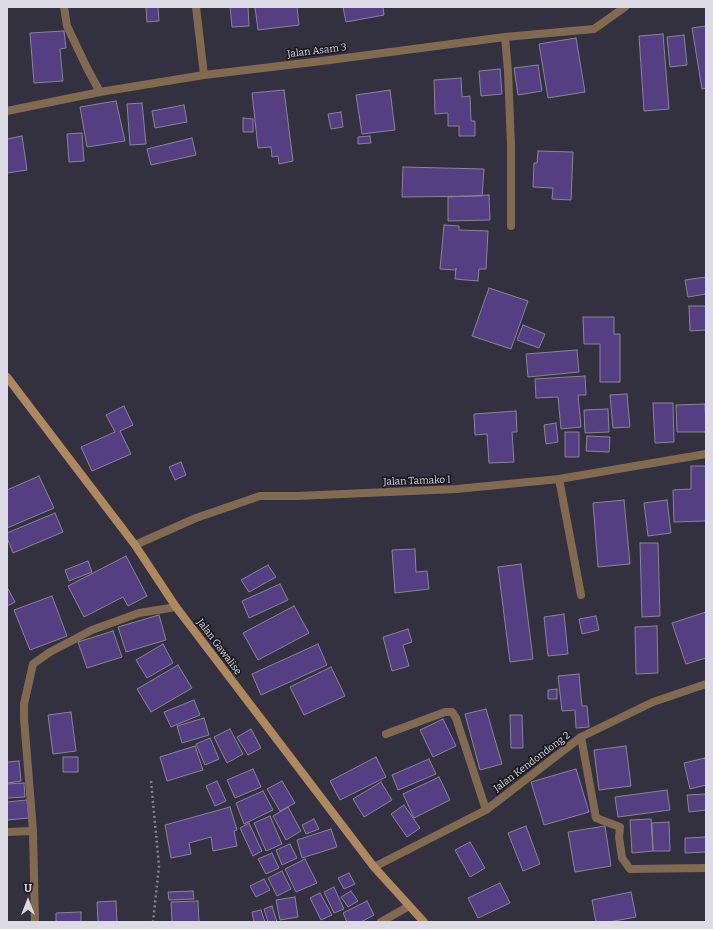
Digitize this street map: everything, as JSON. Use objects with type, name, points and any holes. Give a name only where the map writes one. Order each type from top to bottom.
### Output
[{"type":"street","points":[[64,7],[67,26],[71,37],[100,92]]},
{"type":"street","points":[[196,7],[204,75]]},
{"type":"street","name":"Jalan Asam 3","points":[[7,111],[100,92],[204,75],[504,37],[594,29],[625,7]]},
{"type":"street","points":[[504,37],[508,71],[511,145],[510,226]]},
{"type":"street","name":"Jalan Gawalise","points":[[7,377],[135,545],[176,607],[374,867],[424,922]]},
{"type":"street","name":"Jalan Tamako I","points":[[135,545],[196,518],[260,496],[297,496],[457,489],[560,479],[706,454]]},
{"type":"street","points":[[560,479],[580,595]]},
{"type":"street","points":[[35,922],[33,831],[24,704],[33,664],[50,652],[92,630],[139,613],[176,607]]},
{"type":"street","name":"Jalan Kendondong 2","points":[[374,867],[486,810],[581,737],[653,702],[706,684]]},
{"type":"street","points":[[386,734],[445,712],[452,712],[456,718],[486,810]]},
{"type":"street","points":[[581,737],[596,818],[620,827],[619,838],[622,858],[630,869],[706,868]]},
{"type":"street","points":[[7,832],[33,831]]},
{"type":"street","points":[[381,922],[409,906]]},
{"type":"path","points":[[151,781],[159,866],[153,922]]},
{"type":"building","points":[[146,7],[158,7],[159,21],[147,22]]},
{"type":"building","points":[[230,7],[248,7],[249,26],[232,27]]},
{"type":"building","points":[[255,7],[297,7],[299,25],[258,30]]},
{"type":"building","points":[[343,7],[383,7],[384,15],[346,22]]},
{"type":"building","points":[[706,26],[706,88],[702,89],[692,28]]},
{"type":"building","points":[[64,31],[66,48],[60,49],[63,81],[34,83],[30,33]]},
{"type":"building","points":[[663,34],[669,109],[644,111],[639,36]]},
{"type":"building","points":[[684,35],[687,65],[670,67],[667,37]]},
{"type":"building","points":[[576,38],[585,92],[548,98],[539,44]]},
{"type":"building","points":[[538,65],[542,91],[518,95],[514,68]]},
{"type":"building","points":[[500,69],[502,94],[481,96],[479,71]]},
{"type":"building","points":[[461,78],[462,97],[470,96],[471,121],[475,121],[475,136],[459,136],[459,126],[448,126],[448,113],[435,114],[434,80]]},
{"type":"building","points":[[284,90],[293,161],[279,164],[278,156],[272,157],[271,147],[258,148],[252,93]]},
{"type":"building","points":[[390,90],[395,130],[362,134],[356,95]]},
{"type":"building","points":[[116,101],[125,141],[87,147],[80,107]]},
{"type":"building","points":[[142,103],[146,144],[130,145],[127,104]]},
{"type":"building","points":[[184,105],[187,122],[155,128],[152,111]]},
{"type":"building","points":[[341,112],[343,127],[331,129],[328,114]]},
{"type":"building","points":[[243,118],[253,119],[253,132],[243,132]]},
{"type":"building","points":[[82,133],[84,161],[69,162],[67,134]]},
{"type":"building","points":[[22,136],[27,170],[7,173],[7,139]]},
{"type":"building","points":[[370,136],[371,143],[358,144],[358,137]]},
{"type":"building","points":[[192,138],[196,155],[151,165],[147,149]]},
{"type":"building","points":[[538,151],[573,152],[571,200],[552,199],[553,188],[533,187],[534,163],[537,163]]},
{"type":"building","points":[[403,167],[484,169],[482,196],[402,197]]},
{"type":"building","points":[[489,195],[490,220],[448,221],[448,197]]},
{"type":"building","points":[[444,225],[459,226],[459,230],[488,231],[486,269],[479,269],[478,281],[455,279],[456,270],[440,269]]},
{"type":"building","points":[[706,277],[706,294],[688,297],[685,280]]},
{"type":"building","points":[[489,288],[528,301],[511,349],[472,336]]},
{"type":"building","points":[[689,306],[706,306],[706,330],[690,331]]},
{"type":"building","points":[[583,317],[614,317],[614,334],[620,334],[620,382],[600,382],[600,344],[584,344]]},
{"type":"building","points":[[523,325],[545,334],[539,348],[517,340]]},
{"type":"building","points":[[577,350],[579,372],[528,377],[526,354]]},
{"type":"building","points":[[585,376],[586,395],[578,395],[581,427],[561,429],[558,397],[536,398],[535,379]]},
{"type":"building","points":[[627,394],[630,427],[613,428],[610,395]]},
{"type":"building","points":[[653,403],[673,403],[674,442],[655,443]]},
{"type":"building","points":[[705,404],[706,432],[677,432],[676,405]]},
{"type":"building","points":[[124,406],[133,425],[120,431],[131,454],[92,471],[81,447],[115,432],[106,415]]},
{"type":"building","points":[[608,409],[609,432],[585,433],[584,410]]},
{"type":"building","points":[[516,411],[517,432],[512,432],[514,462],[489,463],[487,434],[475,435],[474,414]]},
{"type":"building","points":[[556,423],[558,442],[546,444],[544,425]]},
{"type":"building","points":[[565,432],[579,432],[579,457],[565,457]]},
{"type":"building","points":[[587,436],[610,437],[609,452],[586,451]]},
{"type":"building","points":[[181,462],[186,475],[175,480],[169,467]]},
{"type":"building","points":[[691,466],[706,466],[706,521],[674,522],[673,490],[691,489]]},
{"type":"building","points":[[39,476],[54,508],[7,528],[7,490]]},
{"type":"building","points":[[624,500],[630,564],[598,567],[593,503]]},
{"type":"building","points":[[667,500],[671,533],[648,536],[644,503]]},
{"type":"building","points":[[55,513],[63,532],[13,553],[7,538],[7,533]]},
{"type":"building","points":[[640,543],[658,543],[660,616],[642,617]]},
{"type":"building","points":[[415,549],[416,572],[427,571],[429,589],[395,593],[392,550]]},
{"type":"building","points":[[126,556],[147,596],[128,606],[123,597],[84,617],[68,586]]},
{"type":"building","points":[[88,561],[92,572],[69,581],[65,570]]},
{"type":"building","points":[[521,564],[533,659],[510,662],[498,567]]},
{"type":"building","points":[[268,565],[276,577],[249,592],[241,580]]},
{"type":"building","points":[[280,584],[288,600],[249,618],[242,601]]},
{"type":"building","points":[[7,587],[15,602],[7,606]]},
{"type":"building","points":[[52,596],[67,636],[30,650],[14,610]]},
{"type":"building","points":[[294,606],[309,633],[258,660],[243,633]]},
{"type":"building","points":[[706,612],[706,658],[686,664],[672,623]]},
{"type":"building","points":[[564,614],[568,654],[548,656],[544,617]]},
{"type":"building","points":[[159,615],[166,640],[126,652],[118,627]]},
{"type":"building","points":[[596,616],[599,630],[582,634],[579,619]]},
{"type":"building","points":[[657,626],[658,673],[636,674],[635,627]]},
{"type":"building","points":[[408,629],[412,642],[403,645],[409,666],[392,671],[383,637]]},
{"type":"building","points":[[113,631],[122,657],[87,668],[78,642]]},
{"type":"building","points":[[163,644],[173,663],[147,678],[136,660]]},
{"type":"building","points":[[318,644],[327,665],[261,695],[252,674]]},
{"type":"building","points":[[178,665],[192,688],[151,712],[137,689]]},
{"type":"building","points":[[331,667],[345,696],[304,715],[290,687]]},
{"type":"building","points":[[579,674],[582,706],[587,706],[589,727],[576,728],[575,710],[562,711],[558,676]]},
{"type":"building","points":[[557,689],[557,699],[548,699],[548,690]]},
{"type":"building","points":[[194,700],[200,715],[171,727],[164,712]]},
{"type":"building","points":[[486,709],[502,764],[480,770],[465,714]]},
{"type":"building","points":[[71,712],[76,751],[53,754],[48,715]]},
{"type":"building","points":[[510,715],[522,715],[523,748],[511,748]]},
{"type":"building","points":[[204,718],[209,735],[182,743],[177,726]]},
{"type":"building","points":[[443,719],[456,746],[433,757],[420,730]]},
{"type":"building","points":[[230,729],[243,754],[227,763],[214,737]]},
{"type":"building","points":[[251,729],[261,748],[248,755],[237,737]]},
{"type":"building","points":[[210,738],[219,759],[205,765],[196,744]]},
{"type":"building","points":[[195,746],[203,770],[167,781],[160,757]]},
{"type":"building","points":[[626,746],[631,786],[599,790],[594,750]]},
{"type":"building","points":[[63,757],[78,757],[78,772],[63,772]]},
{"type":"building","points":[[376,757],[386,777],[340,800],[330,781]]},
{"type":"building","points":[[705,758],[706,785],[690,789],[684,763]]},
{"type":"building","points":[[429,759],[436,774],[398,790],[392,775]]},
{"type":"building","points":[[19,761],[21,781],[7,783],[7,762]]},
{"type":"building","points":[[253,769],[261,787],[235,798],[227,780]]},
{"type":"building","points":[[576,769],[589,812],[544,825],[531,782]]},
{"type":"building","points":[[439,777],[450,800],[414,818],[403,794]]},
{"type":"building","points":[[217,781],[226,801],[215,806],[206,786]]},
{"type":"building","points":[[282,781],[295,803],[280,811],[267,789]]},
{"type":"building","points":[[381,782],[392,800],[364,817],[353,799]]},
{"type":"building","points":[[24,783],[25,797],[7,798],[7,784]]},
{"type":"building","points":[[667,790],[670,810],[618,817],[615,797]]},
{"type":"building","points":[[263,791],[273,810],[244,824],[236,803]]},
{"type":"building","points":[[706,794],[706,810],[689,812],[687,795]]},
{"type":"building","points":[[27,800],[29,818],[7,820],[7,802]]},
{"type":"building","points":[[404,805],[420,828],[407,837],[391,814]]},
{"type":"building","points":[[230,807],[237,830],[234,831],[237,846],[213,851],[211,837],[189,843],[191,854],[171,858],[165,825]]},
{"type":"building","points":[[288,807],[301,831],[286,840],[273,816]]},
{"type":"building","points":[[270,816],[282,844],[266,851],[254,823]]},
{"type":"building","points":[[314,819],[319,829],[306,834],[302,825]]},
{"type":"building","points":[[651,819],[653,851],[632,853],[630,820]]},
{"type":"building","points":[[669,822],[670,851],[653,851],[652,823]]},
{"type":"building","points":[[249,823],[262,851],[253,856],[240,828]]},
{"type":"building","points":[[526,826],[540,864],[523,871],[508,833]]},
{"type":"building","points":[[605,826],[611,866],[575,872],[568,832]]},
{"type":"building","points":[[331,829],[337,847],[302,858],[297,840]]},
{"type":"building","points":[[706,837],[706,852],[685,853],[685,838]]},
{"type":"building","points":[[470,842],[485,868],[470,877],[455,850]]},
{"type":"building","points":[[290,844],[297,858],[282,865],[276,850]]},
{"type":"building","points":[[272,853],[279,868],[266,874],[258,859]]},
{"type":"building","points":[[305,859],[317,883],[296,892],[285,869]]},
{"type":"building","points":[[282,871],[291,889],[277,896],[268,878]]},
{"type":"building","points":[[349,873],[355,884],[344,889],[338,878]]},
{"type":"building","points":[[264,879],[270,890],[256,897],[250,886]]},
{"type":"building","points":[[500,883],[510,903],[478,918],[468,898]]},
{"type":"building","points":[[334,887],[344,909],[334,913],[324,892]]},
{"type":"building","points":[[193,891],[194,899],[169,900],[168,892]]},
{"type":"building","points":[[351,891],[358,901],[348,907],[341,897]]},
{"type":"building","points":[[631,892],[636,917],[609,922],[596,922],[592,900]]},
{"type":"building","points":[[320,893],[332,915],[321,920],[310,898]]},
{"type":"building","points":[[295,897],[298,917],[280,920],[276,900]]},
{"type":"building","points":[[116,901],[117,922],[98,922],[97,902]]},
{"type":"building","points":[[198,901],[199,922],[172,922],[171,902]]},
{"type":"building","points":[[367,901],[374,915],[361,922],[347,922],[343,913]]},
{"type":"building","points":[[272,906],[277,922],[268,922],[264,909]]},
{"type":"building","points":[[261,910],[265,922],[254,922],[252,912]]},
{"type":"building","points":[[81,912],[81,922],[56,922],[56,913]]}]
